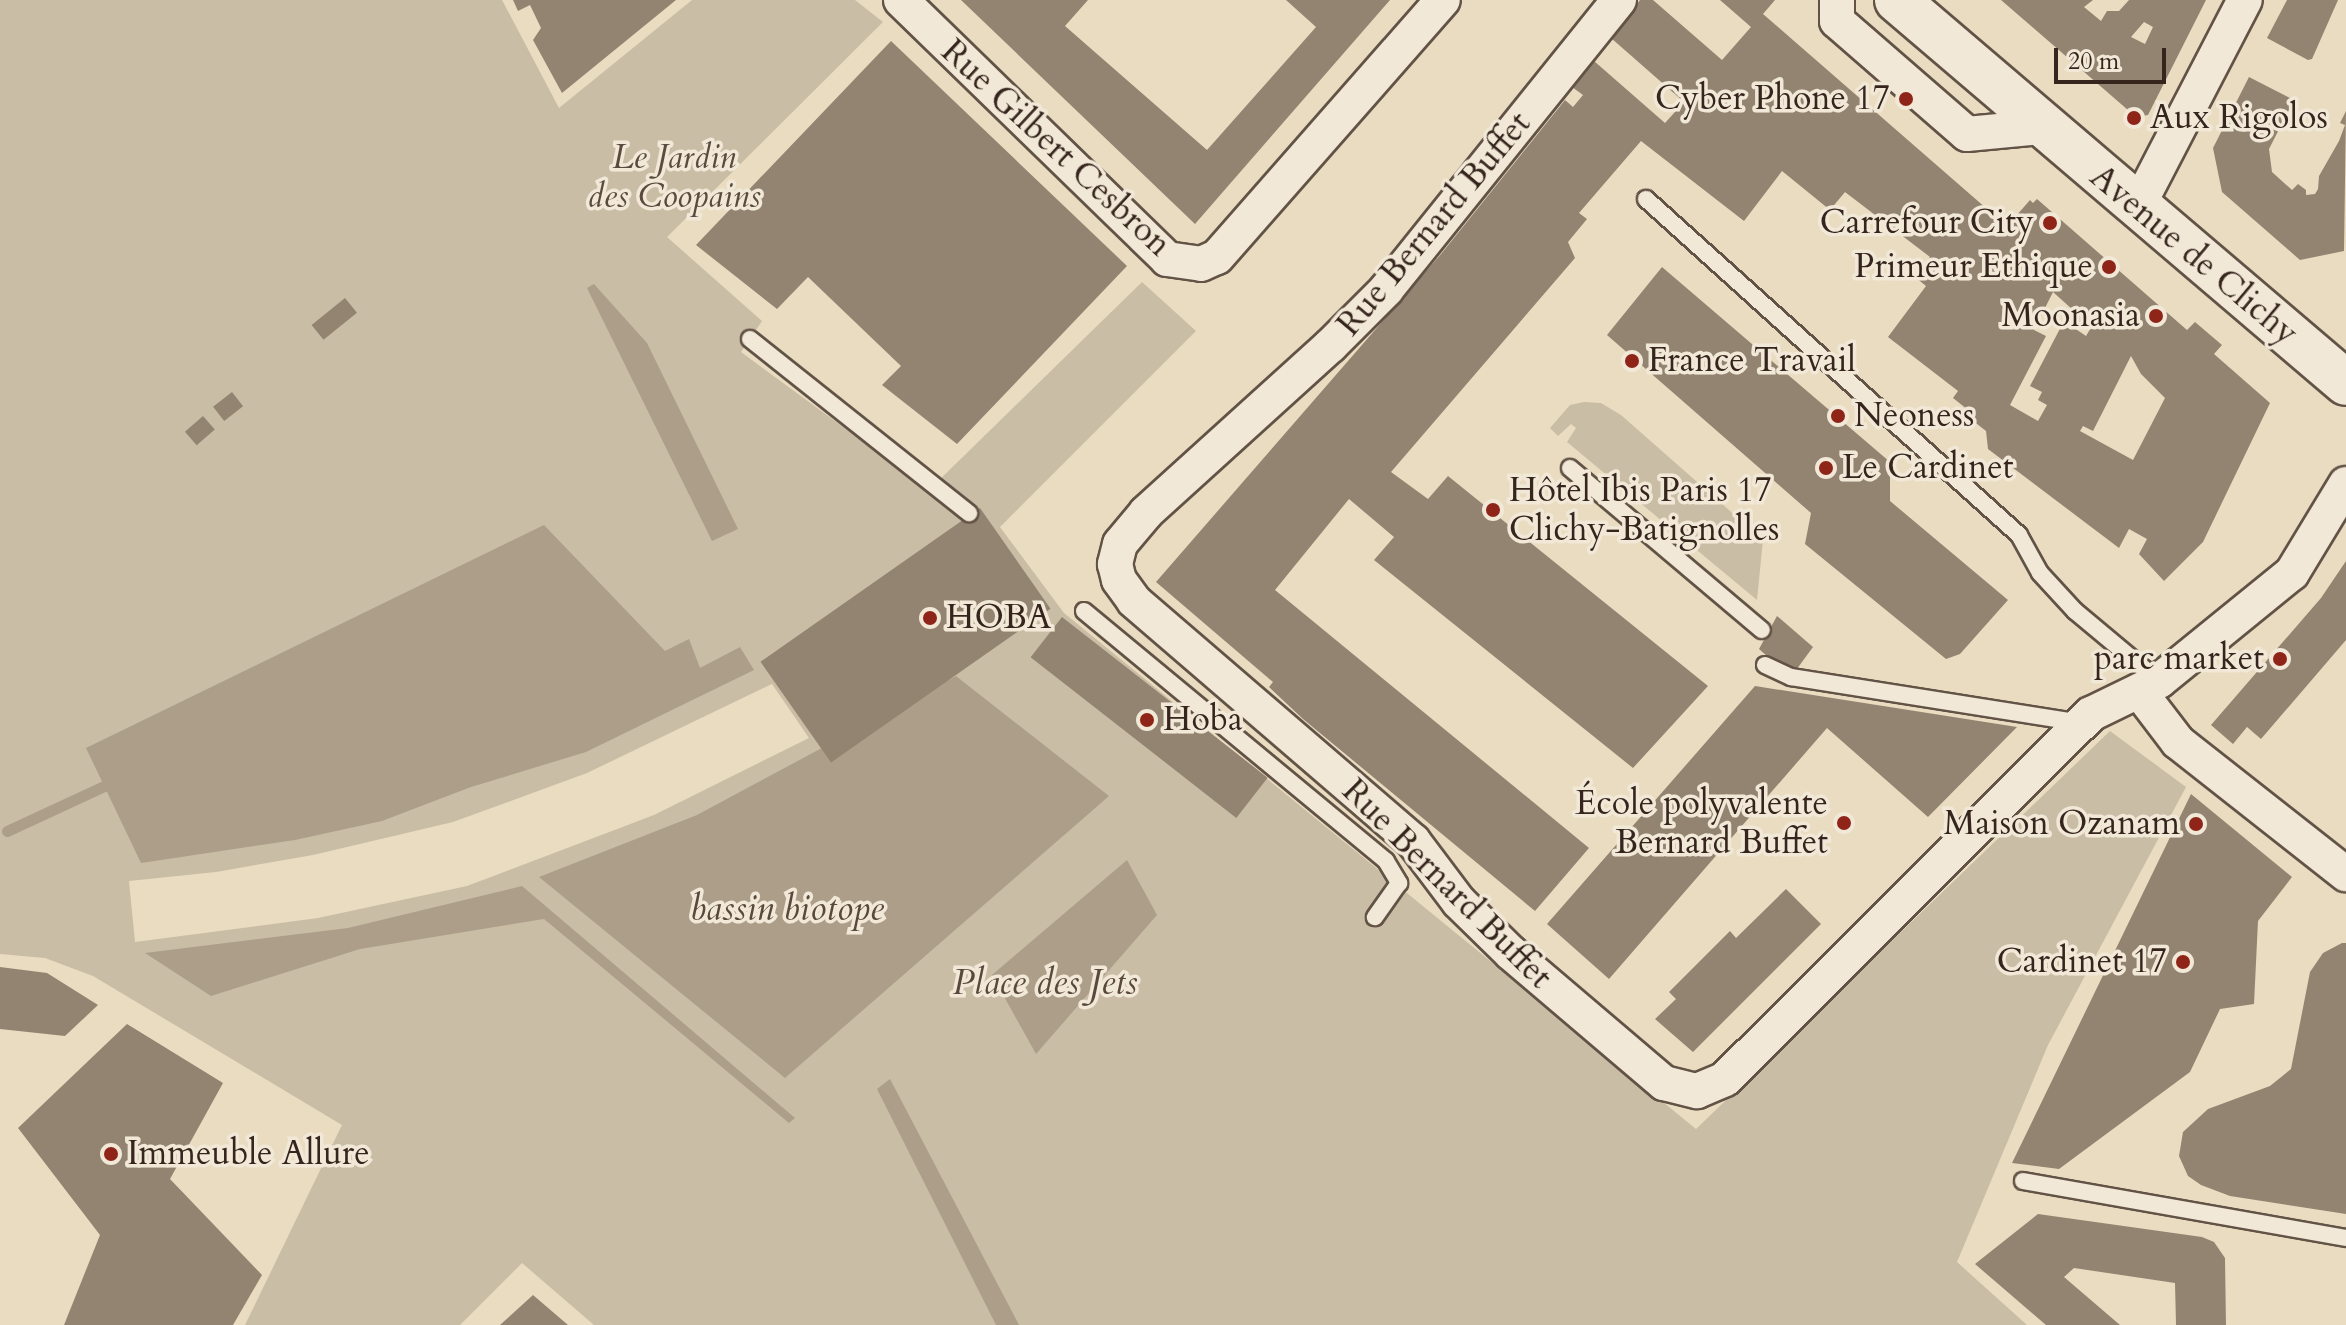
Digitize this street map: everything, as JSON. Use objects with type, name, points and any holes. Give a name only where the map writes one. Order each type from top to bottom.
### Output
[{"type":"main road","name":"Avenue de Clichy","points":[[1910,4],[2041,127],[2346,383]]},
{"type":"street","name":"Rue Gilbert Cesbron","points":[[901,0],[1167,259],[1201,264],[1217,257],[1443,0]]},
{"type":"street","name":"Rue Bernard Buffet","points":[[1619,0],[1386,290],[1322,354],[1134,524],[1115,558],[1122,585],[1134,601],[1413,841],[1459,902],[1511,953],[1664,1083],[1697,1091],[1725,1079],[2091,714],[2149,686],[2292,573],[2346,484]]},
{"type":"street","points":[[1837,0],[1837,21],[1967,134],[2041,127]]},
{"type":"street","points":[[2137,208],[2245,0]]},
{"type":"street","points":[[2149,686],[2178,742],[2346,874]]},
{"type":"lane","points":[[1646,199],[2019,535],[2040,573],[2149,686]]},
{"type":"lane","points":[[750,339],[969,513]]},
{"type":"lane","points":[[1570,468],[1762,630]]},
{"type":"lane","points":[[1084,611],[1386,861],[1399,883],[1375,917]]},
{"type":"lane","points":[[1765,665],[1791,677],[2082,723]]},
{"type":"lane","points":[[2023,1181],[2346,1238]]},
{"type":"green space","name":"Le Jardin des Coopains","points":[[0,0],[502,0],[559,108],[692,0],[855,0],[883,22],[667,237],[762,321],[741,352],[929,490],[1142,282],[1196,331],[1000,527],[1064,613],[1696,1129],[2110,731],[2186,787],[2048,1045],[1957,1262],[2027,1325],[594,1325],[522,1263],[460,1325],[245,1325],[342,1125],[93,976],[45,958],[0,954]],"holes":[[[772,684],[809,738],[654,815],[467,886],[318,918],[135,942],[129,881],[216,872],[313,855],[453,822],[587,773]]]},
{"type":"green space","points":[[1601,403],[1621,415],[1763,540],[1757,600],[1567,442],[1576,428],[1571,424],[1558,436],[1550,428],[1570,405]]},
{"type":"water","points":[[594,284],[647,343],[738,529],[712,541],[587,288]]},
{"type":"water","points":[[544,525],[665,651],[689,639],[700,668],[740,647],[754,670],[586,752],[471,787],[382,821],[295,840],[141,863],[86,748]]},
{"type":"water","name":"bassin biotope","points":[[956,676],[1109,796],[785,1078],[539,877],[697,815]]},
{"type":"water","name":"Place des Jets","points":[[1127,860],[1157,915],[1036,1054],[992,975]]},
{"type":"water","name":"bassin biotope","points":[[522,886],[795,1118],[789,1123],[544,919],[360,949],[211,996],[145,953],[348,928]]},
{"type":"water","points":[[890,1079],[1019,1325],[996,1325],[877,1089]]},
{"type":"building","points":[[513,0],[676,0],[562,93],[533,40],[541,28],[530,5],[518,11]]},
{"type":"building","points":[[961,0],[1088,0],[1065,26],[1207,150],[1316,27],[1286,0],[1390,0],[1195,224]]},
{"type":"building","points":[[1640,0],[1653,0],[1722,60],[1751,27],[1720,0],[1775,0],[1763,14],[2010,229],[2010,223],[2030,200],[2033,203],[2037,199],[2187,330],[2195,322],[2222,345],[2214,354],[2270,403],[2203,542],[2164,581],[2139,554],[2147,539],[2129,529],[2119,548],[1988,449],[1986,431],[1972,420],[1972,413],[1953,398],[1958,391],[1888,337],[1926,286],[1915,277],[1930,257],[1845,192],[1830,210],[1782,171],[1744,221],[1641,141],[1579,213],[1587,219],[1568,242],[1575,258],[1391,472],[1428,499],[1448,476],[1708,686],[1633,768],[1374,560],[1394,537],[1349,499],[1275,590],[1589,848],[1535,911],[1303,719],[1269,687],[1273,682],[1156,582],[1441,254],[1565,100],[1573,107],[1583,95],[1572,87],[1594,61],[1665,123],[1684,102],[1611,38]],"holes":[[[2053,292],[2073,310],[2068,314],[2079,323],[2083,319],[2092,326],[2086,336],[2064,321],[2030,386],[2042,392],[2038,400],[2047,405],[2038,421],[2010,405],[2046,336],[2034,330]],[[2131,356],[2141,374],[2165,398],[2133,460],[2080,431],[2083,426],[2093,431]]]},
{"type":"building","points":[[2001,0],[2093,0],[2084,7],[2101,21],[2107,11],[2119,11],[2129,0],[2206,0],[2148,115],[2136,117]],"holes":[[[2144,22],[2153,27],[2145,44],[2131,37]]]},
{"type":"building","points":[[2287,0],[2338,0],[2312,59],[2308,60],[2267,38]]},
{"type":"building","points":[[891,41],[1127,266],[957,444],[882,385],[901,366],[808,277],[777,309],[696,245]]},
{"type":"building","points":[[2249,77],[2294,100],[2269,149],[2272,172],[2292,190],[2298,184],[2306,190],[2306,195],[2315,194],[2318,189],[2319,176],[2345,125],[2340,123],[2346,111],[2344,251],[2300,260],[2222,192],[2213,148]]},
{"type":"building","name":"Le Cardinet","points":[[1662,267],[1890,462],[1890,501],[2008,600],[1960,654],[1946,659],[1805,544],[1811,513],[1607,335]]},
{"type":"building","points":[[345,298],[357,313],[324,340],[312,325]]},
{"type":"building","points":[[232,392],[243,406],[224,421],[213,407]]},
{"type":"building","points":[[203,416],[215,430],[197,445],[185,432]]},
{"type":"building","points":[[980,508],[1051,609],[831,762],[760,662]]},
{"type":"building","points":[[2346,561],[2346,640],[2261,739],[2247,727],[2233,744],[2211,725],[2321,598]]},
{"type":"building","points":[[1777,616],[1813,647],[1791,677],[1759,649]]},
{"type":"building","points":[[1062,617],[1268,778],[1236,818],[1031,657]]},
{"type":"building","points":[[1755,686],[2017,727],[1928,817],[1827,728],[1609,979],[1547,924]]},
{"type":"building","name":"Cardinet 17","points":[[2191,794],[2292,877],[2258,921],[2254,1004],[2220,1009],[2190,1072],[2059,1169],[2012,1163]]},
{"type":"building","points":[[1786,889],[1821,924],[1693,1052],[1655,1019],[1676,999],[1669,992],[1730,931],[1736,938]]},
{"type":"building","points":[[2346,943],[2346,1214],[2230,1196],[2201,1185],[2188,1176],[2179,1156],[2183,1132],[2208,1109],[2270,1086],[2291,1069],[2310,972],[2323,953]]},
{"type":"building","points":[[0,967],[47,973],[98,1005],[65,1036],[0,1029]]},
{"type":"building","name":"Immeuble Allure","points":[[127,1024],[223,1083],[170,1179],[262,1275],[233,1325],[64,1325],[100,1235],[18,1128]]},
{"type":"building","points":[[2038,1214],[2202,1237],[2214,1242],[2225,1258],[2226,1325],[2176,1325],[2175,1283],[2074,1268],[2064,1277],[2120,1325],[2046,1325],[1975,1264]]},
{"type":"building","points":[[533,1295],[568,1325],[500,1325]]},
{"type":"waterway","points":[[7,831],[104,786]]},
{"type":"place","name":"Cyber Phone 17","points":[[1906,99]]},
{"type":"place","name":"Aux Rigolos","points":[[2134,118]]},
{"type":"place","name":"Carrefour City","points":[[2050,223]]},
{"type":"place","name":"Primeur Ethique","points":[[2109,267]]},
{"type":"place","name":"Moonasia","points":[[2156,316]]},
{"type":"place","name":"France Travail","points":[[1632,361]]},
{"type":"place","name":"Neoness","points":[[1838,416]]},
{"type":"place","name":"Le Cardinet","points":[[1826,468]]},
{"type":"place","name":"Hôtel Ibis Paris 17 Clichy-Batignolles","points":[[1493,510]]},
{"type":"place","name":"HOBA","points":[[930,618]]},
{"type":"place","name":"parc market","points":[[2280,659]]},
{"type":"place","name":"Hoba","points":[[1147,720]]},
{"type":"place","name":"École polyvalente Bernard Buffet","points":[[1844,823]]},
{"type":"place","name":"Maison Ozanam","points":[[2196,824]]},
{"type":"place","name":"Cardinet 17","points":[[2183,962]]},
{"type":"place","name":"Immeuble Allure","points":[[111,1154]]}]
